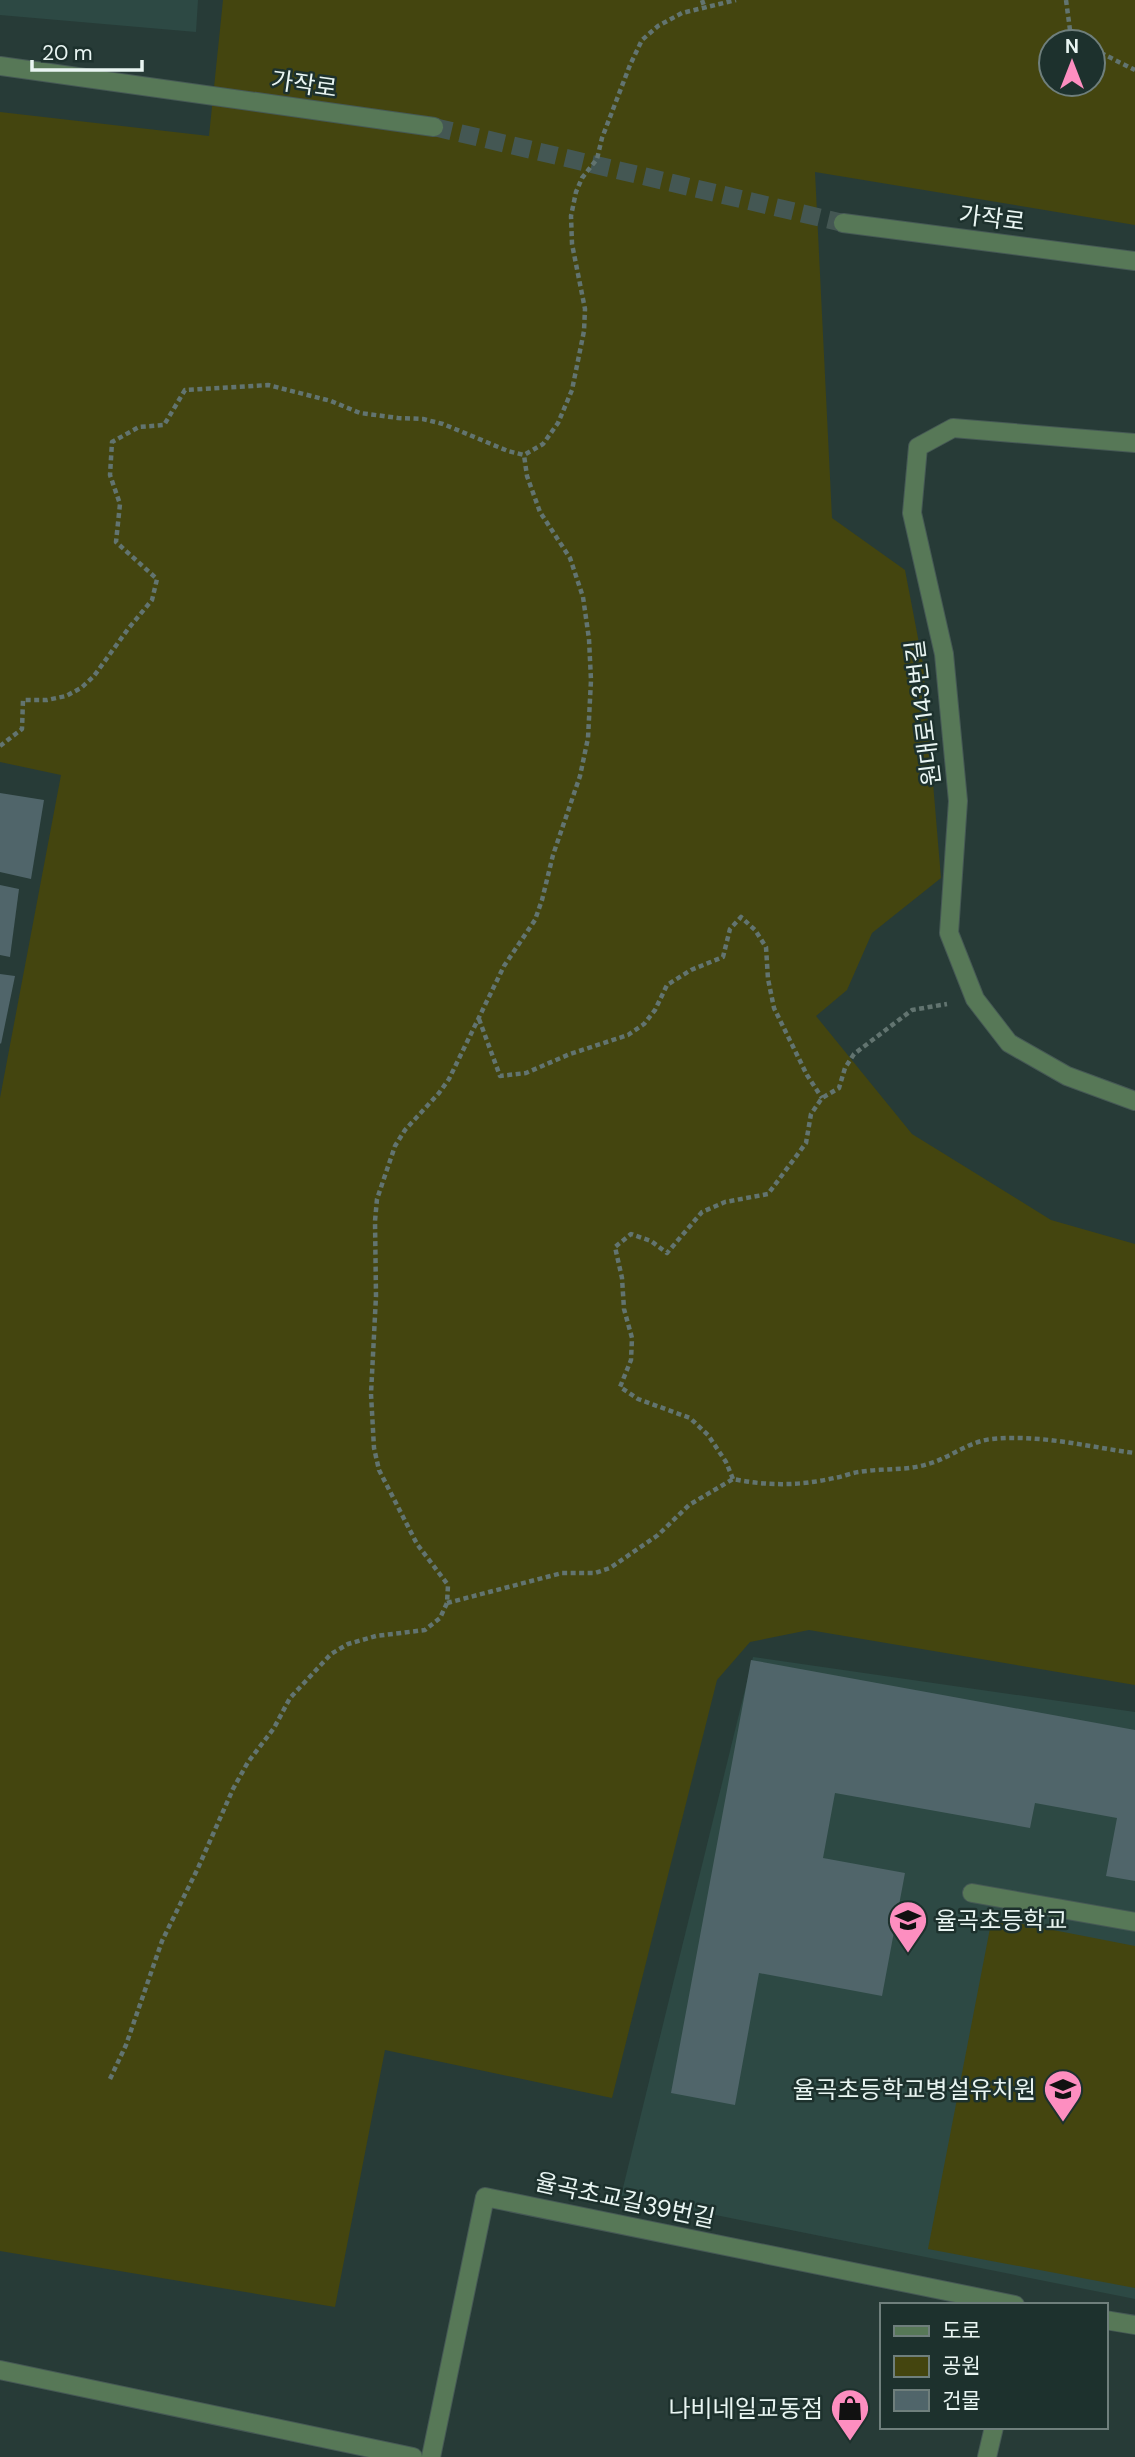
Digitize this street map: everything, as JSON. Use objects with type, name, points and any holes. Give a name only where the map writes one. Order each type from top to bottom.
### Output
[{"type":"street","name":"가작로","points":[[0,66],[434,127]]},
{"type":"street","name":"가작로","points":[[843,223],[1135,261]]},
{"type":"street","name":"원대로143번길","points":[[1135,443],[953,428],[918,447],[912,513],[944,654],[958,801],[949,933],[975,999],[1009,1043],[1067,1076],[1135,1101]]},
{"type":"street","points":[[972,1893],[1135,1922]]},
{"type":"street","name":"율곡초교길39번길","points":[[431,2457],[485,2197],[1005,2303]]},
{"type":"street","points":[[1107,2320],[1135,2325]]},
{"type":"street","points":[[0,2370],[414,2457]]},
{"type":"street","points":[[987,2457],[994,2429]]},
{"type":"path","points":[[702,0],[705,9]]},
{"type":"path","points":[[524,455],[543,443],[558,423],[572,390],[584,331],[585,309],[572,244],[571,216],[576,192],[582,178],[597,159],[602,138],[630,65],[642,40],[658,26],[682,13],[736,0]]},
{"type":"path","points":[[1066,0],[1070,28]]},
{"type":"path","points":[[1107,56],[1135,70]]},
{"type":"path","points":[[0,746],[22,729],[23,700],[47,700],[65,696],[81,688],[94,676],[152,600],[157,579],[116,542],[120,504],[110,475],[112,442],[138,427],[164,425],[185,390],[268,385],[331,401],[360,413],[423,419],[443,424],[524,455]]},
{"type":"path","points":[[110,2079],[126,2045],[162,1941],[233,1789],[247,1762],[274,1728],[290,1698],[331,1654],[348,1644],[376,1636],[425,1630],[440,1618],[447,1603],[448,1585],[417,1544],[379,1470],[374,1448],[371,1394],[376,1296],[374,1221],[377,1199],[395,1146],[405,1129],[449,1079],[504,966],[535,920],[553,855],[580,776],[591,715],[589,639],[580,585],[570,558],[540,512],[527,476],[524,455]]},
{"type":"path","points":[[478,1018],[500,1076],[526,1073],[570,1054],[628,1035],[644,1024],[655,1010],[667,985],[691,970],[723,957],[730,929],[741,917],[755,930],[766,947],[768,979],[774,1007],[807,1075],[822,1098]]},
{"type":"path","points":[[733,1479],[726,1462],[708,1435],[690,1418],[638,1399],[620,1387],[631,1360],[632,1338],[624,1309],[622,1278],[615,1247],[631,1234],[651,1241],[667,1253],[702,1212],[725,1202],[768,1194],[806,1143],[811,1114],[822,1098],[839,1088],[845,1068],[854,1054],[912,1010],[975,999]]},
{"type":"path","points":[[447,1603],[562,1573],[594,1573],[610,1569],[658,1535],[690,1505],[733,1479],[754,1483],[798,1483],[860,1472],[924,1465],[940,1461],[971,1444],[991,1439],[1044,1438],[1135,1453]]},
{"type":"shaded area","points":[[0,0],[198,0],[196,32],[0,15]]},
{"type":"shaded area","name":"율곡초등학교","points":[[753,1657],[1135,1712],[1135,2299],[621,2196]]},
{"type":"green space","points":[[223,0],[1135,0],[1135,225],[815,172],[832,518],[905,570],[923,664],[941,878],[872,933],[847,990],[816,1016],[912,1134],[1051,1220],[1135,1244],[1135,1685],[809,1630],[750,1642],[717,1680],[612,2098],[385,2050],[335,2307],[0,2251],[0,1098],[61,775],[0,762],[0,112],[209,136]]},
{"type":"green space","points":[[992,1918],[1135,1946],[1135,2288],[928,2249]]},
{"type":"building","points":[[0,793],[44,800],[31,879],[0,872]]},
{"type":"building","points":[[0,885],[19,889],[10,957],[0,955]]},
{"type":"building","points":[[0,974],[15,976],[1,1044],[0,1043]]},
{"type":"building","points":[[751,1660],[1135,1730],[1135,1881],[1106,1876],[1117,1818],[1035,1803],[1030,1828],[835,1793],[823,1858],[905,1873],[882,1996],[759,1973],[735,2105],[671,2093]]},
{"type":"tunnel","points":[[434,127],[843,223]]},
{"type":"place","name":"율곡초등학교","points":[[908,1954]]},
{"type":"place","name":"율곡초등학교병설유치원","points":[[1063,2123]]},
{"type":"place","name":"나비네일교동점","points":[[850,2442]]}]
